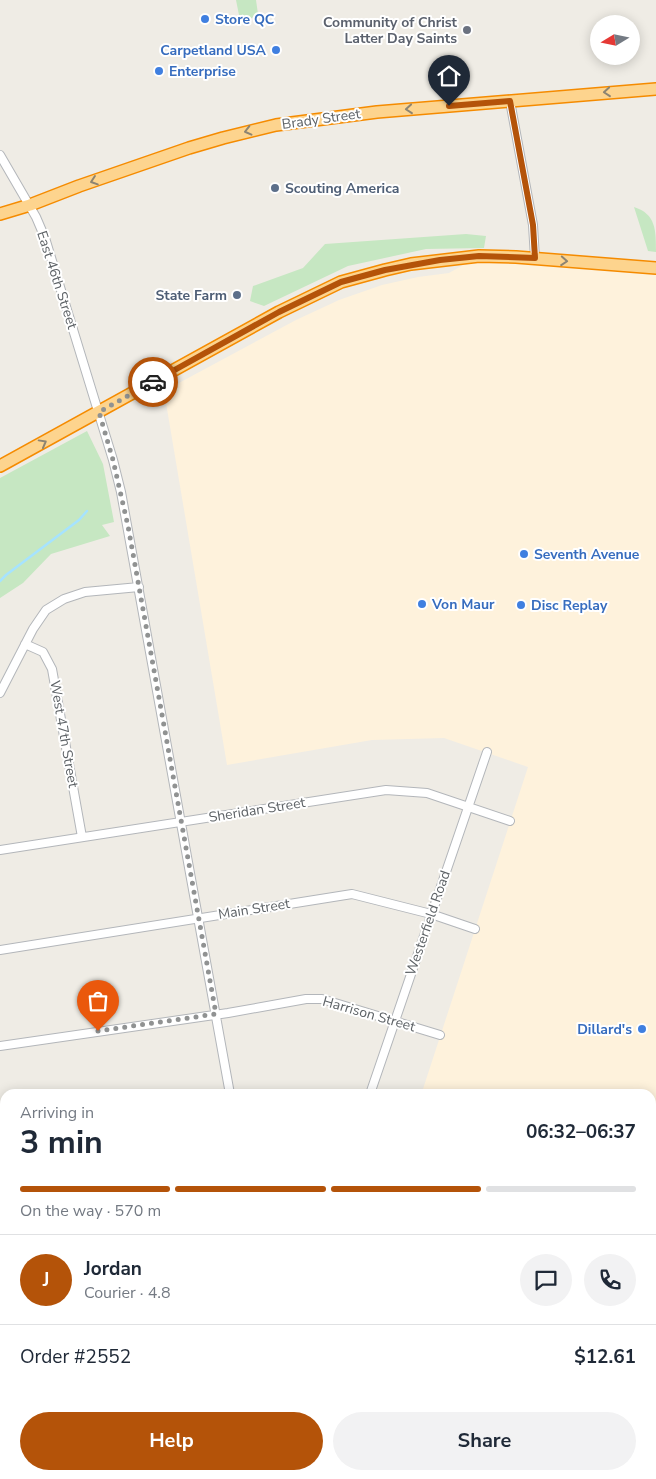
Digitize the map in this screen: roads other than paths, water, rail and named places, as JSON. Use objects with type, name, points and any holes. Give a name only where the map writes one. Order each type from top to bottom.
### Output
[{"type":"highway","name":"Brady Street","points":[[0,214],[181,151],[222,138],[276,125],[362,113],[656,89]]},
{"type":"highway","points":[[0,466],[271,317],[341,282],[385,270],[440,260],[479,256],[535,258],[656,268]]},
{"type":"street","points":[[510,101],[533,225],[535,258]]},
{"type":"street","name":"East 46th Street","points":[[0,155],[30,205],[45,238],[99,412],[121,492],[229,1089]]},
{"type":"street","points":[[0,693],[25,644],[46,610],[64,599],[85,592],[139,587]]},
{"type":"street","name":"West 47th Street","points":[[25,644],[43,652],[52,669],[82,837]]},
{"type":"street","name":"Westerfield Road","points":[[372,1089],[487,752]]},
{"type":"street","name":"Sheridan Street","points":[[0,850],[386,790],[427,794],[510,821]]},
{"type":"street","name":"Main Street","points":[[0,950],[352,894],[431,914],[475,929]]},
{"type":"street","name":"Harrison Street","points":[[0,1046],[306,999],[322,999],[440,1035]]},
{"type":"waterway","points":[[0,581],[79,520],[87,511]]},
{"type":"place","name":"Store QC","points":[[205,19]]},
{"type":"place","name":"Community of Christ Latter Day Saints","points":[[467,30]]},
{"type":"place","name":"Carpetland USA","points":[[276,50]]},
{"type":"place","name":"Enterprise","points":[[159,71]]},
{"type":"place","name":"Scouting America","points":[[275,188]]},
{"type":"place","name":"State Farm","points":[[237,295]]},
{"type":"place","name":"Seventh Avenue","points":[[524,554]]},
{"type":"place","name":"Von Maur","points":[[422,604]]},
{"type":"place","name":"Disc Replay","points":[[521,605]]},
{"type":"place","name":"Dillard's","points":[[642,1029]]}]
